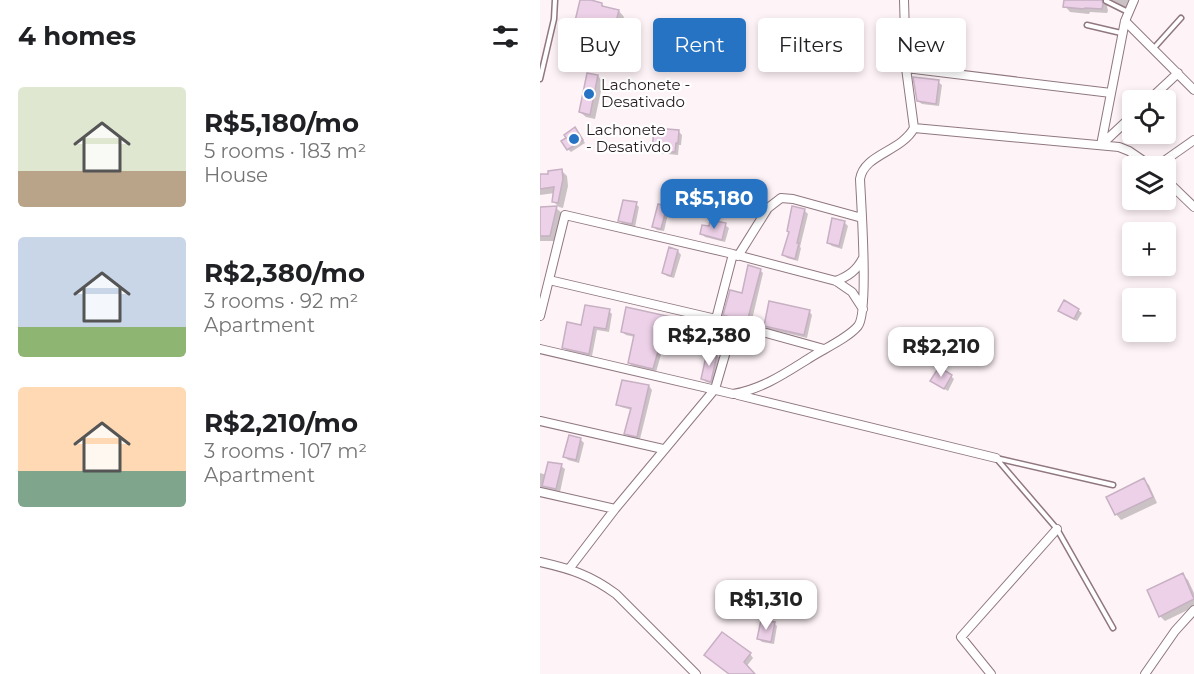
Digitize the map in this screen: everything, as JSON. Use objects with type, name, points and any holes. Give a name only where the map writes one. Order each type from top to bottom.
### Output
[{"type":"street","points":[[904,0],[905,18]]},
{"type":"street","points":[[1101,145],[1122,33],[1134,0]]},
{"type":"street","points":[[1125,21],[1194,90]]},
{"type":"street","points":[[733,394],[773,381],[848,335],[860,324],[863,311],[864,257],[860,178],[867,164],[902,142],[914,128],[907,72]]},
{"type":"street","points":[[939,72],[1111,93]]},
{"type":"street","points":[[1160,90],[1178,73]]},
{"type":"street","points":[[1101,145],[1122,125]]},
{"type":"street","points":[[914,128],[1119,147],[1136,156]]},
{"type":"street","points":[[1171,156],[1194,140]]},
{"type":"street","points":[[1176,189],[1193,204]]},
{"type":"street","points":[[716,319],[736,255],[768,208],[781,198],[793,199],[862,218]]},
{"type":"street","points":[[540,315],[565,215],[836,281],[852,292],[863,311]]},
{"type":"street","points":[[836,281],[846,278],[860,266],[864,257]]},
{"type":"street","points":[[549,280],[716,319],[824,349]]},
{"type":"street","points":[[569,569],[663,449],[715,389],[734,324]]},
{"type":"street","points":[[540,349],[996,458]]},
{"type":"street","points":[[540,422],[663,449]]},
{"type":"street","points":[[540,492],[615,509]]},
{"type":"street","points":[[991,674],[961,637],[1057,529]]},
{"type":"street","points":[[540,561],[569,569],[598,581],[616,594],[696,674]]},
{"type":"street","points":[[1145,674],[1175,631],[1194,610]]},
{"type":"lane","points":[[540,79],[554,19],[555,0]]},
{"type":"lane","points":[[1106,1],[1129,12]]},
{"type":"lane","points":[[1154,48],[1181,18]]},
{"type":"lane","points":[[1087,26],[1122,33]]},
{"type":"lane","points":[[996,458],[1113,486]]},
{"type":"lane","points":[[996,458],[1057,529],[1113,628]]},
{"type":"building","points":[[580,0],[591,0],[602,3],[602,6],[619,10],[617,18],[576,18]]},
{"type":"building","points":[[1064,0],[1102,0],[1103,4],[1102,9],[1063,7]]},
{"type":"building","name":"Lachonete - Desativado","points":[[587,73],[598,75],[590,115],[579,112]]},
{"type":"building","points":[[913,77],[939,80],[936,104],[917,101]]},
{"type":"building","name":"Lachonete - Desativdo","points":[[575,127],[583,140],[567,150],[561,141],[566,138],[564,135]]},
{"type":"building","points":[[654,128],[679,130],[675,152],[652,151]]},
{"type":"building","points":[[562,169],[563,179],[558,203],[552,202],[554,187],[540,189],[540,174]]},
{"type":"building","points":[[623,200],[637,202],[632,224],[618,221]]},
{"type":"building","points":[[658,204],[667,206],[661,229],[652,227]]},
{"type":"building","points":[[557,206],[550,236],[540,236],[540,207]]},
{"type":"building","points":[[792,206],[805,209],[795,259],[782,255],[789,232],[787,231]]},
{"type":"building","points":[[832,218],[845,221],[839,246],[827,243]]},
{"type":"building","points":[[710,220],[726,223],[722,240],[700,234],[702,225],[709,226]]},
{"type":"building","points":[[669,247],[678,250],[671,276],[662,273]]},
{"type":"building","points":[[748,265],[761,269],[747,322],[723,315],[730,290],[742,293]]},
{"type":"building","points":[[1064,300],[1079,309],[1074,319],[1058,311]]},
{"type":"building","points":[[769,301],[810,310],[804,335],[764,326]]},
{"type":"building","points":[[585,305],[610,309],[606,329],[594,327],[589,354],[562,348],[567,322],[581,325]]},
{"type":"building","points":[[626,307],[703,324],[697,349],[661,341],[653,369],[628,363],[634,335],[621,332]]},
{"type":"building","points":[[707,352],[717,354],[711,382],[701,379]]},
{"type":"building","points":[[939,367],[952,375],[944,389],[930,381]]},
{"type":"building","points":[[622,380],[649,385],[637,437],[624,434],[631,408],[616,405]]},
{"type":"building","points":[[569,435],[581,438],[576,460],[563,457]]},
{"type":"building","points":[[548,462],[562,464],[556,489],[542,486]]},
{"type":"building","points":[[1144,478],[1153,497],[1115,515],[1106,497]]},
{"type":"building","points":[[1183,573],[1194,599],[1159,617],[1147,590]]},
{"type":"building","points":[[761,620],[775,622],[771,642],[757,639]]},
{"type":"building","points":[[722,632],[751,653],[744,662],[755,674],[729,674],[704,655]]},
{"type":"place","name":"Lachonete - Desativado","points":[[589,94]]},
{"type":"place","name":"Lachonete - Desativdo","points":[[574,139]]}]
